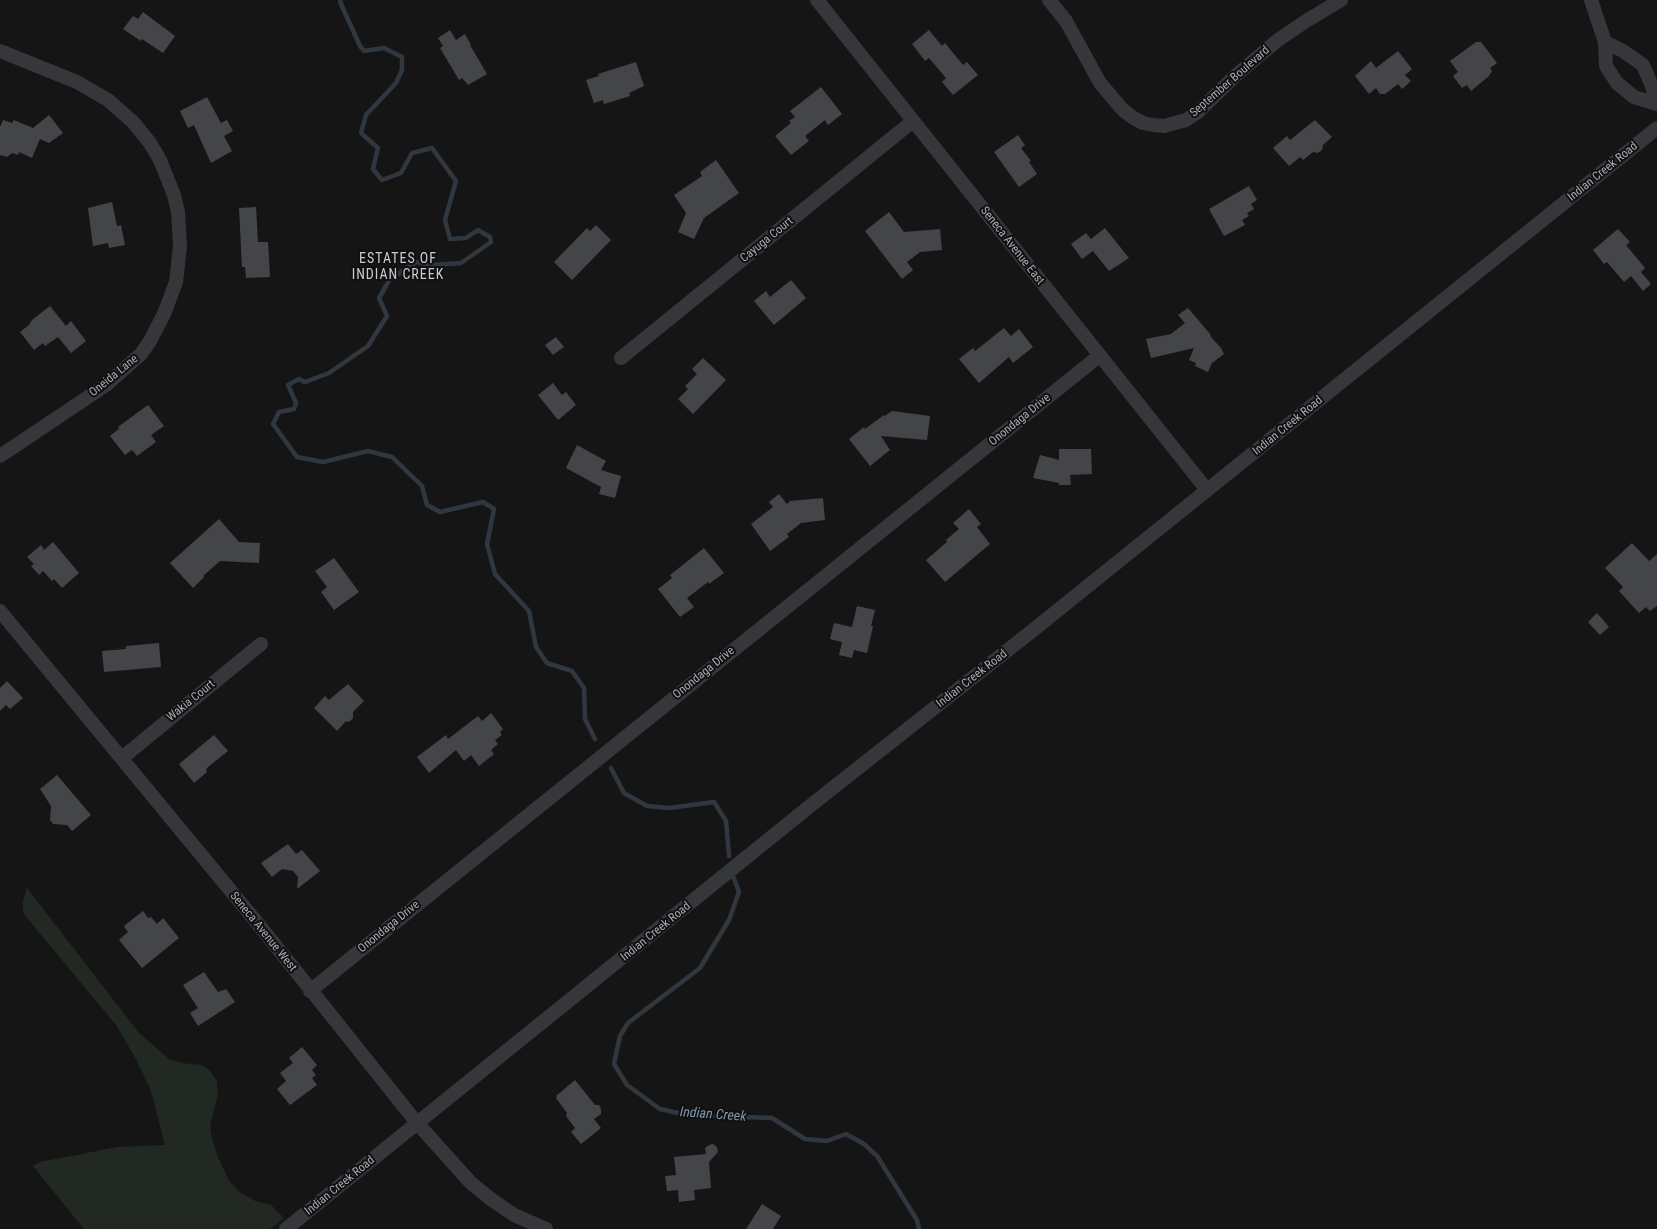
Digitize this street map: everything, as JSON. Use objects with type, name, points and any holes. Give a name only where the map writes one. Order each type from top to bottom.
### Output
[{"type":"street","name":"Seneca Avenue East","points":[[817,0],[1207,490]]},
{"type":"street","name":"September Boulevard","points":[[1049,0],[1066,21],[1100,83],[1122,109],[1132,117],[1143,122],[1153,126],[1164,126],[1186,120],[1278,40],[1341,0]]},
{"type":"street","points":[[1591,0],[1605,42],[1606,66],[1617,83],[1634,97],[1657,104]]},
{"type":"street","points":[[1605,42],[1623,51],[1643,65],[1657,104]]},
{"type":"street","name":"Oneida Lane","points":[[0,51],[77,82],[108,100],[133,122],[150,143],[160,160],[171,188],[178,212],[180,246],[176,282],[164,314],[141,354],[106,386],[0,456]]},
{"type":"street","name":"Cayuga Court","points":[[621,358],[913,121]]},
{"type":"street","name":"Indian Creek Road","points":[[286,1229],[815,802],[1657,128]]},
{"type":"street","name":"Onondaga Drive","points":[[310,990],[1099,356]]},
{"type":"street","name":"Seneca Avenue West","points":[[0,611],[122,758],[417,1123],[471,1183],[514,1215],[546,1229]]},
{"type":"street","name":"Wakia Court","points":[[122,758],[261,644]]},
{"type":"shaded area","points":[[27,888],[139,1033],[169,1059],[181,1063],[202,1065],[211,1072],[217,1081],[218,1095],[210,1125],[217,1155],[229,1181],[240,1192],[255,1201],[271,1205],[284,1218],[270,1229],[84,1229],[33,1166],[40,1162],[118,1147],[165,1145],[151,1091],[136,1059],[116,1025],[23,913],[23,901]]},
{"type":"building","points":[[143,12],[175,36],[163,53],[123,29],[133,16],[138,19]]},
{"type":"building","points":[[450,30],[456,40],[465,34],[487,74],[468,85],[462,78],[459,80],[440,48],[443,46],[438,38]]},
{"type":"building","points":[[929,30],[942,46],[945,43],[963,65],[967,62],[978,75],[953,95],[942,82],[946,78],[929,58],[925,61],[912,44]]},
{"type":"building","points":[[1476,42],[1481,42],[1497,63],[1490,68],[1492,71],[1489,76],[1471,91],[1467,85],[1462,88],[1453,76],[1458,72],[1450,61]]},
{"type":"building","points":[[1398,51],[1412,69],[1405,75],[1411,81],[1402,89],[1398,84],[1385,94],[1380,94],[1376,88],[1369,94],[1355,76],[1371,61],[1376,68]]},
{"type":"building","points":[[636,62],[644,86],[629,93],[630,96],[604,104],[603,100],[594,103],[586,80],[599,76],[598,74]]},
{"type":"building","points":[[821,87],[842,114],[828,125],[825,120],[805,136],[809,141],[791,155],[775,136],[791,123],[789,121],[795,117],[790,111]]},
{"type":"building","points":[[207,97],[221,123],[227,120],[233,131],[224,136],[232,151],[211,163],[194,125],[188,128],[180,111]]},
{"type":"building","points":[[49,115],[63,133],[49,143],[40,139],[32,158],[19,152],[18,155],[12,153],[7,157],[0,155],[0,127],[3,120],[12,123],[14,120],[33,128]]},
{"type":"building","points":[[1315,120],[1332,137],[1323,145],[1322,150],[1318,153],[1313,152],[1303,160],[1300,157],[1289,166],[1273,148],[1287,136],[1290,140]]},
{"type":"building","points":[[1018,135],[1025,145],[1021,148],[1031,161],[1029,162],[1037,174],[1019,187],[994,152]]},
{"type":"building","points":[[716,160],[739,193],[704,218],[694,239],[678,232],[686,213],[674,195],[702,176],[700,172]]},
{"type":"building","points":[[1249,186],[1257,200],[1251,204],[1254,209],[1247,213],[1249,216],[1242,220],[1245,225],[1224,236],[1209,209]]},
{"type":"building","points":[[112,202],[117,226],[121,225],[125,245],[109,248],[108,243],[93,246],[88,208]]},
{"type":"building","points":[[256,207],[258,242],[268,242],[270,277],[246,278],[245,267],[242,267],[239,208]]},
{"type":"building","points":[[889,212],[904,232],[940,229],[942,250],[920,252],[907,262],[913,270],[902,279],[865,231]]},
{"type":"building","points":[[596,225],[611,240],[572,280],[554,262],[587,228],[590,231]]},
{"type":"building","points":[[1105,228],[1129,258],[1109,271],[1093,251],[1082,259],[1071,244],[1086,233],[1091,239]]},
{"type":"building","points":[[1618,229],[1630,242],[1626,245],[1645,268],[1641,272],[1651,284],[1643,291],[1631,276],[1624,282],[1607,262],[1604,264],[1593,250]]},
{"type":"building","points":[[791,280],[806,298],[774,325],[754,301],[766,291],[770,297]]},
{"type":"building","points":[[50,306],[66,326],[71,321],[86,341],[71,353],[58,337],[45,346],[43,343],[34,350],[20,332]]},
{"type":"building","points":[[1188,308],[1224,354],[1212,363],[1208,372],[1195,366],[1196,363],[1189,360],[1194,348],[1151,358],[1146,339],[1171,334],[1185,323],[1178,315]]},
{"type":"building","points":[[1004,328],[1011,336],[1019,329],[1033,347],[1013,363],[1009,357],[979,383],[959,359],[973,348],[975,351]]},
{"type":"building","points":[[556,337],[564,347],[553,355],[545,345]]},
{"type":"building","points":[[703,358],[726,380],[693,414],[678,399],[688,389],[685,386],[697,374],[692,369]]},
{"type":"building","points":[[553,383],[562,395],[566,392],[576,405],[558,420],[538,395]]},
{"type":"building","points":[[148,405],[164,426],[151,435],[156,442],[137,456],[132,450],[125,455],[110,436],[119,429],[118,427]]},
{"type":"building","points":[[892,411],[930,416],[927,440],[881,436],[890,450],[870,466],[849,439],[864,427],[865,429]]},
{"type":"building","points":[[577,445],[606,461],[601,470],[621,476],[615,498],[599,494],[601,487],[566,468]]},
{"type":"building","points":[[1059,449],[1091,449],[1092,474],[1070,475],[1071,485],[1059,485],[1059,483],[1033,478],[1040,455],[1059,460]]},
{"type":"building","points":[[779,494],[787,504],[790,501],[823,498],[825,520],[801,523],[787,534],[789,537],[770,551],[751,524],[773,507],[769,502]]},
{"type":"building","points":[[969,509],[981,524],[977,527],[990,544],[945,582],[926,560],[959,529],[953,523]]},
{"type":"building","points":[[219,519],[239,542],[260,543],[259,563],[220,561],[193,588],[170,563]]},
{"type":"building","points":[[53,542],[79,573],[62,588],[43,571],[39,575],[31,566],[34,564],[27,557],[41,545],[44,550]]},
{"type":"building","points":[[1632,543],[1649,561],[1657,554],[1657,606],[1650,611],[1646,607],[1639,613],[1619,591],[1623,587],[1605,568]]},
{"type":"building","points":[[704,548],[724,573],[709,584],[708,582],[687,598],[694,607],[680,617],[658,589],[672,578],[670,575]]},
{"type":"building","points":[[334,558],[359,592],[334,610],[321,592],[327,587],[315,571]]},
{"type":"building","points":[[857,606],[875,610],[867,653],[854,650],[852,658],[839,655],[842,642],[830,639],[834,623],[852,627]]},
{"type":"building","points":[[1597,613],[1609,627],[1600,635],[1588,622]]},
{"type":"building","points":[[159,643],[161,667],[104,672],[102,651],[126,649],[126,646]]},
{"type":"building","points":[[7,681],[23,698],[10,709],[6,705],[0,711],[0,688]]},
{"type":"building","points":[[348,684],[364,701],[353,712],[353,718],[349,722],[346,721],[337,731],[314,708],[325,696],[329,700]]},
{"type":"building","points":[[491,713],[503,729],[500,732],[502,735],[495,740],[498,744],[491,750],[494,754],[479,766],[471,755],[464,761],[456,750],[429,773],[417,757],[446,735],[448,739],[478,716],[482,721]]},
{"type":"building","points":[[214,735],[228,751],[208,767],[207,772],[194,783],[179,764]]},
{"type":"building","points":[[57,775],[91,815],[72,831],[67,825],[53,824],[50,820],[51,806],[40,789]]},
{"type":"building","points":[[288,844],[296,854],[302,850],[320,871],[297,889],[298,877],[293,871],[282,869],[272,877],[261,863]]},
{"type":"building","points":[[143,911],[148,918],[151,917],[157,924],[163,918],[179,938],[142,968],[119,940],[128,932],[124,926]]},
{"type":"building","points":[[204,972],[218,992],[226,989],[235,1002],[198,1026],[190,1013],[198,1008],[183,985]]},
{"type":"building","points":[[302,1047],[317,1065],[312,1070],[316,1075],[312,1078],[317,1085],[290,1105],[277,1089],[286,1081],[280,1073],[293,1063],[289,1058]]},
{"type":"building","points":[[575,1080],[595,1105],[599,1105],[601,1109],[601,1114],[594,1119],[601,1128],[581,1144],[571,1132],[575,1128],[556,1098]]},
{"type":"building","points":[[713,1144],[717,1147],[718,1152],[709,1162],[711,1188],[694,1190],[695,1200],[679,1202],[678,1190],[667,1191],[665,1176],[676,1175],[674,1157],[706,1154],[705,1148]]},
{"type":"building","points":[[762,1204],[781,1216],[773,1229],[746,1229]]},
{"type":"waterway","name":"Indian Creek","points":[[340,0],[364,51],[384,48],[402,57],[402,70],[396,83],[366,115],[361,133],[378,148],[373,169],[382,180],[401,173],[412,153],[432,148],[456,181],[445,220],[450,239],[466,238],[478,230],[490,237],[491,242],[461,263],[432,265],[416,262],[390,279],[379,298],[387,316],[368,346],[329,373],[305,382],[299,379],[288,385],[296,403],[294,409],[279,412],[273,424],[297,457],[323,462],[368,451],[392,457],[422,486],[427,505],[440,512],[483,502],[494,509],[487,544],[495,574],[529,611],[536,647],[547,663],[572,671],[584,688],[585,719],[595,739]]},
{"type":"waterway","name":"Indian Creek","points":[[611,768],[624,793],[647,806],[669,808],[714,802],[726,821],[729,856]]},
{"type":"waterway","name":"Indian Creek","points":[[734,878],[739,892],[729,920],[700,968],[628,1023],[620,1036],[614,1064],[627,1085],[660,1109],[687,1115],[772,1118],[805,1139],[827,1141],[846,1134],[864,1144],[877,1156],[917,1220],[919,1229]]},
{"type":"district","name":"ESTATES OF INDIAN CREEK","points":[[398,268]]}]
